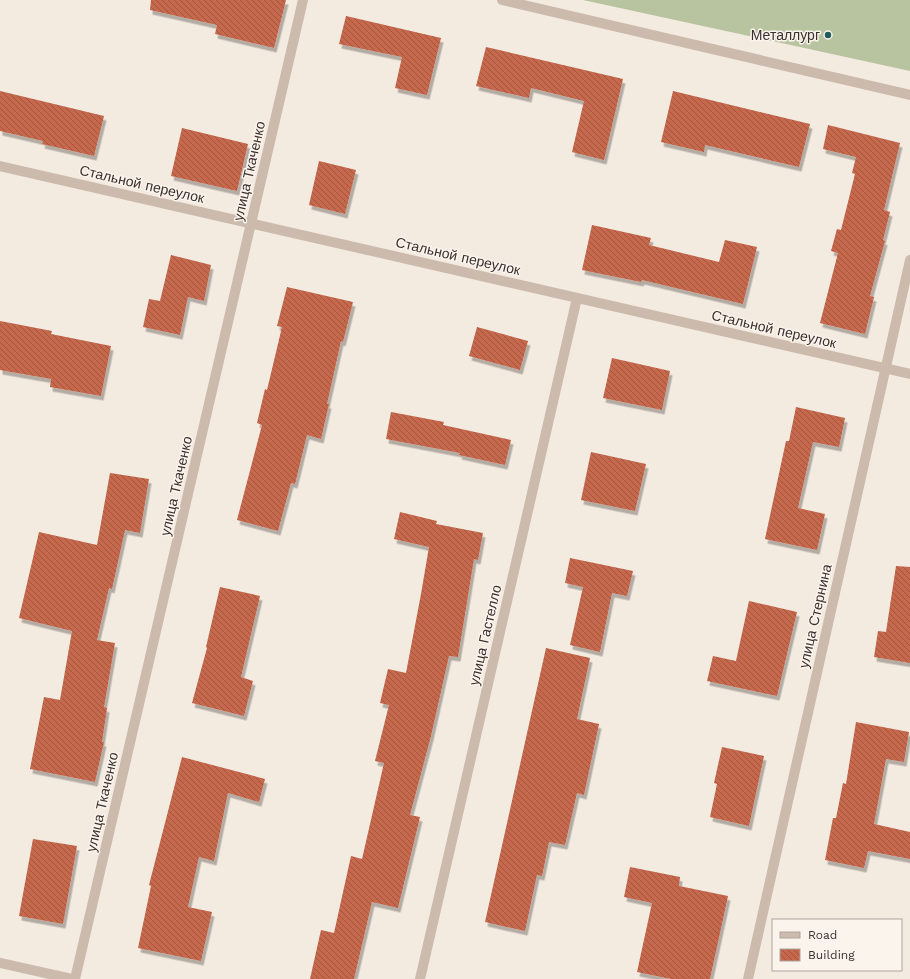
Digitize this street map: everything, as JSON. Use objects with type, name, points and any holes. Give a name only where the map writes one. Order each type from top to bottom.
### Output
[{"type":"street","name":"улица Ткаченко","points":[[74,979],[303,0]]},
{"type":"street","points":[[502,0],[910,94]]},
{"type":"street","name":"Стальной переулок","points":[[0,166],[910,374]]},
{"type":"street","name":"улица Стернина","points":[[748,979],[910,260]]},
{"type":"street","name":"улица Гастелло","points":[[420,979],[577,298]]},
{"type":"street","points":[[0,963],[74,979]]},
{"type":"green space","name":"Металлург","points":[[583,0],[910,0],[910,71]]},
{"type":"building","points":[[151,0],[286,0],[274,48],[215,34],[217,25],[150,10]]},
{"type":"building","points":[[346,16],[441,38],[427,95],[395,88],[402,57],[339,44]]},
{"type":"building","points":[[486,47],[623,79],[604,160],[572,152],[584,101],[531,88],[529,98],[476,86]]},
{"type":"building","points":[[0,91],[104,116],[94,156],[42,144],[43,141],[0,131]]},
{"type":"building","points":[[673,91],[810,124],[799,167],[705,145],[704,152],[661,142]]},
{"type":"building","points":[[828,125],[900,143],[884,210],[890,212],[883,240],[885,241],[870,296],[874,297],[865,334],[820,323],[838,253],[831,251],[837,229],[841,230],[855,174],[852,173],[856,157],[823,149]]},
{"type":"building","points":[[182,128],[248,144],[237,191],[171,176]]},
{"type":"building","points":[[319,161],[356,170],[345,214],[309,205]]},
{"type":"building","points":[[592,225],[651,238],[649,245],[719,262],[725,240],[757,247],[743,304],[642,280],[641,282],[582,270]]},
{"type":"building","points":[[171,255],[211,265],[204,301],[188,297],[180,335],[143,327],[149,299],[160,301]]},
{"type":"building","points":[[287,287],[353,302],[343,342],[341,341],[321,439],[307,435],[295,484],[291,483],[278,531],[237,520],[262,425],[257,423],[265,389],[267,390],[282,327],[277,326]]},
{"type":"building","points":[[0,321],[52,331],[51,334],[111,346],[101,396],[50,387],[51,379],[0,370]]},
{"type":"building","points":[[477,327],[528,341],[520,370],[469,356]]},
{"type":"building","points":[[612,358],[670,371],[662,410],[603,398]]},
{"type":"building","points":[[796,407],[845,418],[839,447],[813,442],[798,508],[825,514],[817,550],[765,539],[786,441],[789,441]]},
{"type":"building","points":[[391,412],[444,422],[443,425],[511,440],[505,465],[459,455],[460,453],[386,439]]},
{"type":"building","points":[[591,452],[646,464],[635,511],[581,500]]},
{"type":"building","points":[[110,473],[149,479],[140,533],[125,530],[112,589],[109,588],[97,640],[115,643],[104,707],[107,708],[102,742],[104,742],[95,782],[30,769],[44,697],[60,700],[72,631],[19,618],[39,532],[97,545]]},
{"type":"building","points":[[400,512],[437,521],[436,524],[483,533],[478,560],[474,559],[458,657],[449,656],[431,736],[410,815],[420,817],[398,908],[372,902],[354,979],[310,979],[321,930],[334,933],[351,856],[362,859],[384,763],[375,761],[389,705],[380,703],[388,669],[406,673],[429,547],[394,539]]},
{"type":"building","points":[[570,558],[633,571],[627,596],[612,593],[600,652],[570,645],[583,587],[565,583]]},
{"type":"building","points":[[896,566],[910,567],[910,663],[874,657],[878,631],[886,632]]},
{"type":"building","points":[[220,587],[260,596],[241,677],[253,681],[244,716],[192,703],[207,648]]},
{"type":"building","points":[[749,601],[797,612],[777,696],[707,681],[713,656],[736,661]]},
{"type":"building","points":[[546,648],[590,658],[577,719],[599,724],[584,795],[577,793],[565,845],[549,842],[542,876],[537,875],[525,931],[485,922]]},
{"type":"building","points":[[856,722],[909,732],[904,762],[886,759],[874,824],[910,832],[910,859],[868,851],[864,868],[825,860],[833,818],[836,818],[843,783],[846,784]]},
{"type":"building","points":[[722,747],[764,756],[749,826],[710,817],[717,784],[714,783]]},
{"type":"building","points":[[182,757],[265,779],[259,802],[228,793],[214,861],[199,857],[188,907],[212,912],[201,961],[138,948],[151,886],[149,885]]},
{"type":"building","points":[[33,839],[77,846],[63,924],[19,916]]},
{"type":"building","points":[[630,867],[680,877],[679,886],[728,896],[710,979],[671,979],[637,972],[652,903],[624,897]]},
{"type":"place","name":"Металлург","points":[[828,35]]}]
